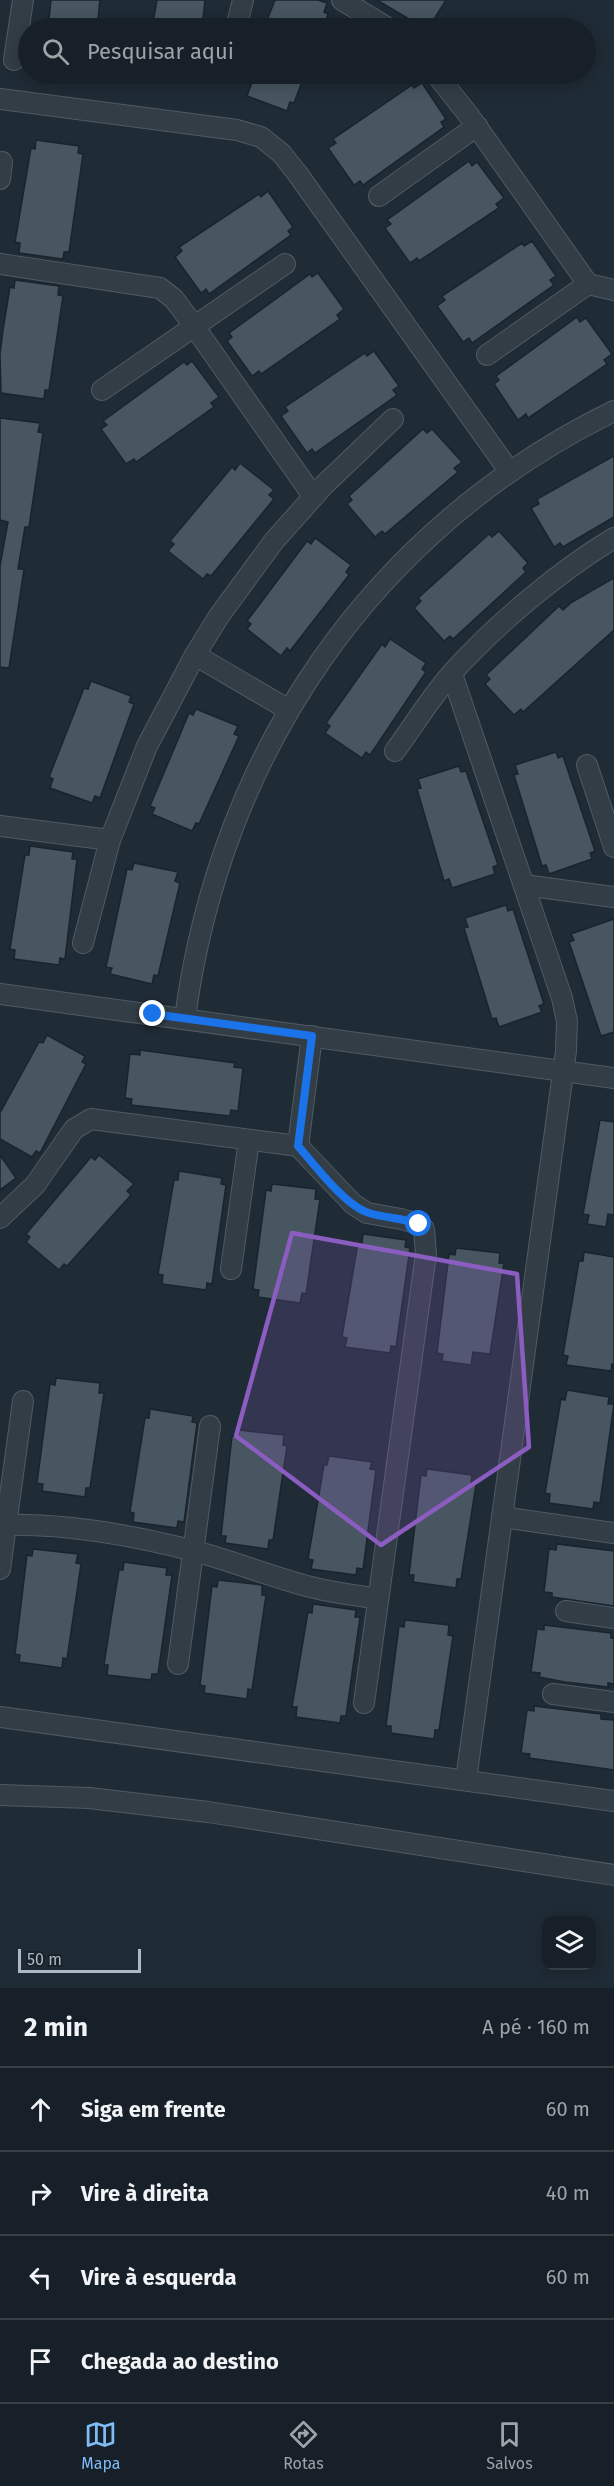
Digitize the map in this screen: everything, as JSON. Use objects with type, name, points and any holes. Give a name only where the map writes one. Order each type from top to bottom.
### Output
[{"type":"street","points":[[20,18],[23,0]]},
{"type":"street","points":[[238,18],[243,0]]},
{"type":"street","points":[[353,2],[375,18]]},
{"type":"street","points":[[14,60],[18,33]]},
{"type":"street","points":[[443,84],[477,126],[588,284],[614,290]]},
{"type":"street","points":[[0,99],[213,126],[237,130],[261,138],[281,153],[297,173],[510,472]]},
{"type":"street","points":[[379,196],[477,126]]},
{"type":"street","points":[[0,264],[160,288],[174,299],[194,326],[314,496]]},
{"type":"street","points":[[102,390],[285,264]]},
{"type":"street","points":[[487,355],[588,284]]},
{"type":"street","points":[[185,1018],[197,948],[221,857],[244,797],[272,738],[303,685],[344,627],[392,573],[444,522],[510,472],[614,411]]},
{"type":"street","points":[[83,943],[110,840],[147,746],[195,655],[245,578],[314,496],[393,419]]},
{"type":"street","points":[[395,751],[452,674],[521,607],[588,554],[614,538]]},
{"type":"street","points":[[195,655],[289,710]]},
{"type":"street","points":[[452,674],[562,998],[567,1021],[563,1071],[466,1780]]},
{"type":"street","points":[[586,765],[614,847]]},
{"type":"street","points":[[0,826],[110,840]]},
{"type":"street","points":[[524,885],[614,897]]},
{"type":"street","points":[[0,994],[614,1078]]},
{"type":"street","points":[[298,1146],[312,1036]]},
{"type":"street","points":[[0,1218],[35,1185],[74,1129],[91,1119],[298,1146],[353,1204],[367,1213],[419,1224],[426,1234],[426,1254],[364,1703]]},
{"type":"street","points":[[231,1269],[249,1140]]},
{"type":"street","points":[[0,1569],[3,1525],[23,1401]]},
{"type":"street","points":[[178,1664],[210,1426]]},
{"type":"street","points":[[502,1517],[614,1533]]},
{"type":"street","points":[[3,1525],[89,1531],[193,1551],[313,1588],[378,1599]]},
{"type":"street","points":[[566,1611],[614,1618]]},
{"type":"street","points":[[554,1694],[614,1702]]},
{"type":"street","points":[[0,1717],[614,1801]]},
{"type":"street","points":[[0,1795],[89,1798],[208,1812],[614,1875]]},
{"type":"highlighted area","points":[[292,1233],[517,1274],[529,1447],[381,1545],[236,1436]]},
{"type":"building","points":[[51,0],[100,0],[98,18],[49,18]]},
{"type":"building","points":[[157,0],[205,0],[203,18],[154,18]]},
{"type":"building","points":[[275,0],[318,0],[327,3],[324,12],[328,14],[327,18],[268,18]]},
{"type":"building","points":[[377,0],[446,0],[435,18],[407,18]]},
{"type":"building","points":[[251,84],[301,84],[294,103],[290,102],[287,111],[247,96]]},
{"type":"building","points":[[423,84],[446,119],[441,122],[444,127],[363,185],[360,181],[354,185],[328,148],[336,143],[333,139],[412,85],[414,88]]},
{"type":"building","points":[[36,140],[79,146],[78,153],[83,154],[69,252],[64,252],[63,259],[19,253],[20,243],[15,242],[31,148],[35,149]]},
{"type":"building","points":[[469,161],[472,166],[477,162],[504,198],[496,204],[499,208],[419,261],[417,258],[410,263],[385,228],[391,224],[387,220]]},
{"type":"building","points":[[268,191],[293,227],[288,231],[291,235],[209,294],[206,289],[201,293],[175,257],[182,251],[179,247],[259,194],[261,197]]},
{"type":"building","points":[[532,241],[556,276],[550,280],[554,285],[472,343],[469,338],[463,342],[437,306],[445,300],[442,296],[522,243],[524,246]]},
{"type":"building","points":[[318,273],[344,309],[337,315],[340,319],[261,374],[259,371],[252,376],[227,341],[232,337],[229,333],[310,274],[312,277]]},
{"type":"building","points":[[15,280],[59,286],[58,295],[63,296],[49,390],[45,390],[44,399],[1,393],[0,354],[10,287],[14,288]]},
{"type":"building","points":[[577,317],[580,322],[586,318],[612,354],[604,360],[607,364],[528,418],[526,414],[518,420],[494,384],[499,380],[496,376]]},
{"type":"building","points":[[374,351],[399,386],[393,390],[397,395],[315,453],[312,449],[307,453],[281,416],[288,411],[285,407],[365,353],[367,356]]},
{"type":"building","points":[[192,361],[219,397],[211,403],[214,407],[136,462],[134,459],[126,464],[101,429],[107,425],[103,421],[184,362],[187,365]]},
{"type":"building","points":[[0,418],[40,423],[38,432],[43,433],[29,527],[25,527],[18,569],[24,569],[9,668],[0,667],[0,566],[8,522],[0,520]]},
{"type":"building","points":[[423,429],[427,433],[432,429],[462,462],[454,468],[458,472],[385,534],[382,531],[375,537],[347,504],[352,500],[349,496]]},
{"type":"building","points":[[614,456],[614,517],[563,547],[560,543],[554,547],[531,508],[539,504],[537,499]]},
{"type":"building","points":[[240,463],[274,490],[269,495],[274,499],[211,576],[207,574],[203,579],[168,551],[174,544],[170,541],[232,467],[235,470]]},
{"type":"building","points":[[499,531],[528,563],[523,568],[526,572],[453,639],[450,636],[444,641],[414,608],[421,601],[418,598],[489,534],[492,537]]},
{"type":"building","points":[[315,538],[351,565],[346,572],[349,575],[290,651],[287,648],[281,656],[247,629],[251,624],[247,621],[307,541],[311,544]]},
{"type":"building","points":[[614,578],[614,630],[523,712],[521,709],[514,715],[485,684],[490,679],[486,675],[559,606],[563,610],[572,602]]},
{"type":"building","points":[[390,639],[426,663],[422,669],[426,672],[370,755],[366,752],[362,758],[325,733],[330,726],[326,723],[382,644],[385,647]]},
{"type":"building","points":[[91,681],[131,696],[129,702],[134,704],[100,798],[95,796],[92,803],[50,788],[53,779],[49,777],[84,688],[88,689]]},
{"type":"building","points":[[196,709],[238,726],[234,734],[239,736],[199,824],[196,823],[192,831],[152,814],[155,808],[150,806],[189,713],[193,715]]},
{"type":"building","points":[[556,752],[558,758],[563,756],[595,851],[590,853],[592,859],[549,874],[546,865],[542,866],[514,775],[518,774],[515,765]]},
{"type":"building","points":[[459,766],[461,772],[466,771],[498,865],[493,867],[495,874],[452,888],[449,879],[444,881],[417,789],[421,788],[418,779]]},
{"type":"building","points":[[30,846],[73,852],[72,859],[77,859],[65,959],[60,958],[59,965],[14,959],[15,950],[10,949],[25,855],[29,855]]},
{"type":"building","points":[[134,863],[178,872],[175,881],[180,883],[158,976],[154,975],[152,984],[110,974],[112,968],[106,967],[127,869],[132,870]]},
{"type":"building","points":[[506,905],[508,911],[513,909],[544,1004],[539,1006],[542,1012],[499,1027],[496,1018],[492,1019],[464,928],[468,927],[465,918]]},
{"type":"building","points":[[614,919],[614,1032],[601,1036],[569,942],[574,940],[571,934]]},
{"type":"building","points":[[47,1035],[85,1056],[82,1062],[86,1064],[40,1153],[36,1151],[32,1157],[0,1139],[0,1113],[39,1042],[43,1043]]},
{"type":"building","points":[[140,1050],[235,1063],[234,1067],[243,1068],[238,1111],[231,1110],[230,1116],[131,1105],[132,1099],[125,1098],[130,1054],[140,1055]]},
{"type":"building","points":[[600,1120],[614,1122],[614,1215],[608,1214],[606,1227],[587,1224],[589,1215],[583,1214]]},
{"type":"building","points":[[0,1155],[16,1178],[0,1190]]},
{"type":"building","points":[[99,1155],[134,1184],[127,1191],[131,1195],[67,1266],[64,1264],[59,1270],[26,1242],[30,1237],[26,1234],[91,1157],[95,1160]]},
{"type":"building","points":[[179,1171],[222,1178],[221,1184],[226,1185],[212,1284],[207,1283],[206,1290],[162,1284],[163,1275],[158,1274],[174,1180],[178,1180]]},
{"type":"building","points":[[272,1184],[316,1189],[315,1199],[320,1199],[306,1294],[302,1293],[300,1303],[258,1297],[259,1290],[253,1289],[266,1190],[271,1191]]},
{"type":"building","points":[[363,1234],[406,1240],[405,1247],[410,1248],[396,1347],[391,1346],[390,1353],[345,1347],[347,1338],[342,1337],[358,1243],[362,1243]]},
{"type":"building","points":[[456,1248],[500,1253],[499,1263],[504,1263],[490,1354],[473,1352],[471,1365],[442,1361],[443,1354],[437,1353],[449,1254],[455,1255]]},
{"type":"building","points":[[584,1252],[614,1257],[614,1365],[612,1364],[611,1371],[566,1365],[568,1356],[563,1355],[579,1261],[583,1261]]},
{"type":"building","points":[[56,1378],[100,1383],[99,1393],[104,1393],[90,1488],[86,1488],[85,1497],[42,1491],[43,1484],[37,1483],[50,1384],[55,1385]]},
{"type":"building","points":[[567,1390],[609,1397],[608,1404],[614,1404],[600,1503],[594,1502],[593,1509],[549,1503],[550,1494],[545,1493],[561,1399],[565,1400]]},
{"type":"building","points":[[150,1409],[193,1416],[192,1422],[197,1423],[184,1522],[178,1521],[177,1528],[133,1522],[134,1513],[130,1512],[145,1418],[149,1418]]},
{"type":"building","points":[[239,1430],[284,1435],[283,1445],[287,1446],[273,1540],[269,1540],[268,1549],[225,1543],[226,1536],[221,1536],[232,1436],[238,1437]]},
{"type":"building","points":[[329,1456],[372,1462],[370,1469],[376,1470],[363,1569],[357,1568],[356,1575],[311,1569],[313,1560],[308,1559],[324,1465],[327,1465]]},
{"type":"building","points":[[427,1469],[472,1475],[471,1484],[476,1485],[461,1579],[457,1579],[456,1588],[413,1582],[414,1575],[409,1575],[421,1475],[426,1476]]},
{"type":"building","points":[[557,1544],[614,1551],[614,1606],[552,1597],[552,1593],[544,1592],[549,1549],[556,1550]]},
{"type":"building","points":[[33,1549],[78,1554],[76,1563],[81,1564],[67,1659],[63,1658],[62,1668],[19,1662],[20,1655],[15,1654],[27,1555],[32,1556]]},
{"type":"building","points":[[124,1562],[167,1568],[166,1575],[172,1575],[158,1674],[152,1674],[151,1680],[107,1675],[108,1665],[104,1665],[119,1570],[123,1570]]},
{"type":"building","points":[[218,1580],[262,1585],[262,1595],[266,1595],[252,1690],[248,1689],[247,1699],[204,1693],[205,1686],[200,1685],[212,1586],[217,1587]]},
{"type":"building","points":[[313,1604],[356,1610],[355,1617],[360,1617],[346,1716],[341,1716],[340,1723],[296,1717],[297,1707],[292,1707],[308,1612],[312,1613]]},
{"type":"building","points":[[405,1620],[449,1625],[448,1635],[453,1636],[439,1730],[435,1730],[434,1739],[391,1733],[391,1726],[386,1726],[399,1626],[404,1627]]},
{"type":"building","points":[[544,1625],[611,1633],[611,1638],[614,1638],[614,1684],[608,1683],[608,1687],[565,1682],[539,1677],[540,1673],[531,1672],[537,1629],[544,1630]]},
{"type":"building","points":[[534,1706],[601,1714],[601,1719],[614,1720],[614,1770],[529,1758],[530,1754],[521,1753],[527,1710],[534,1711]]},
{"type":"route","points":[[153,1014],[312,1036],[298,1146],[353,1204],[367,1213],[419,1224]]}]
